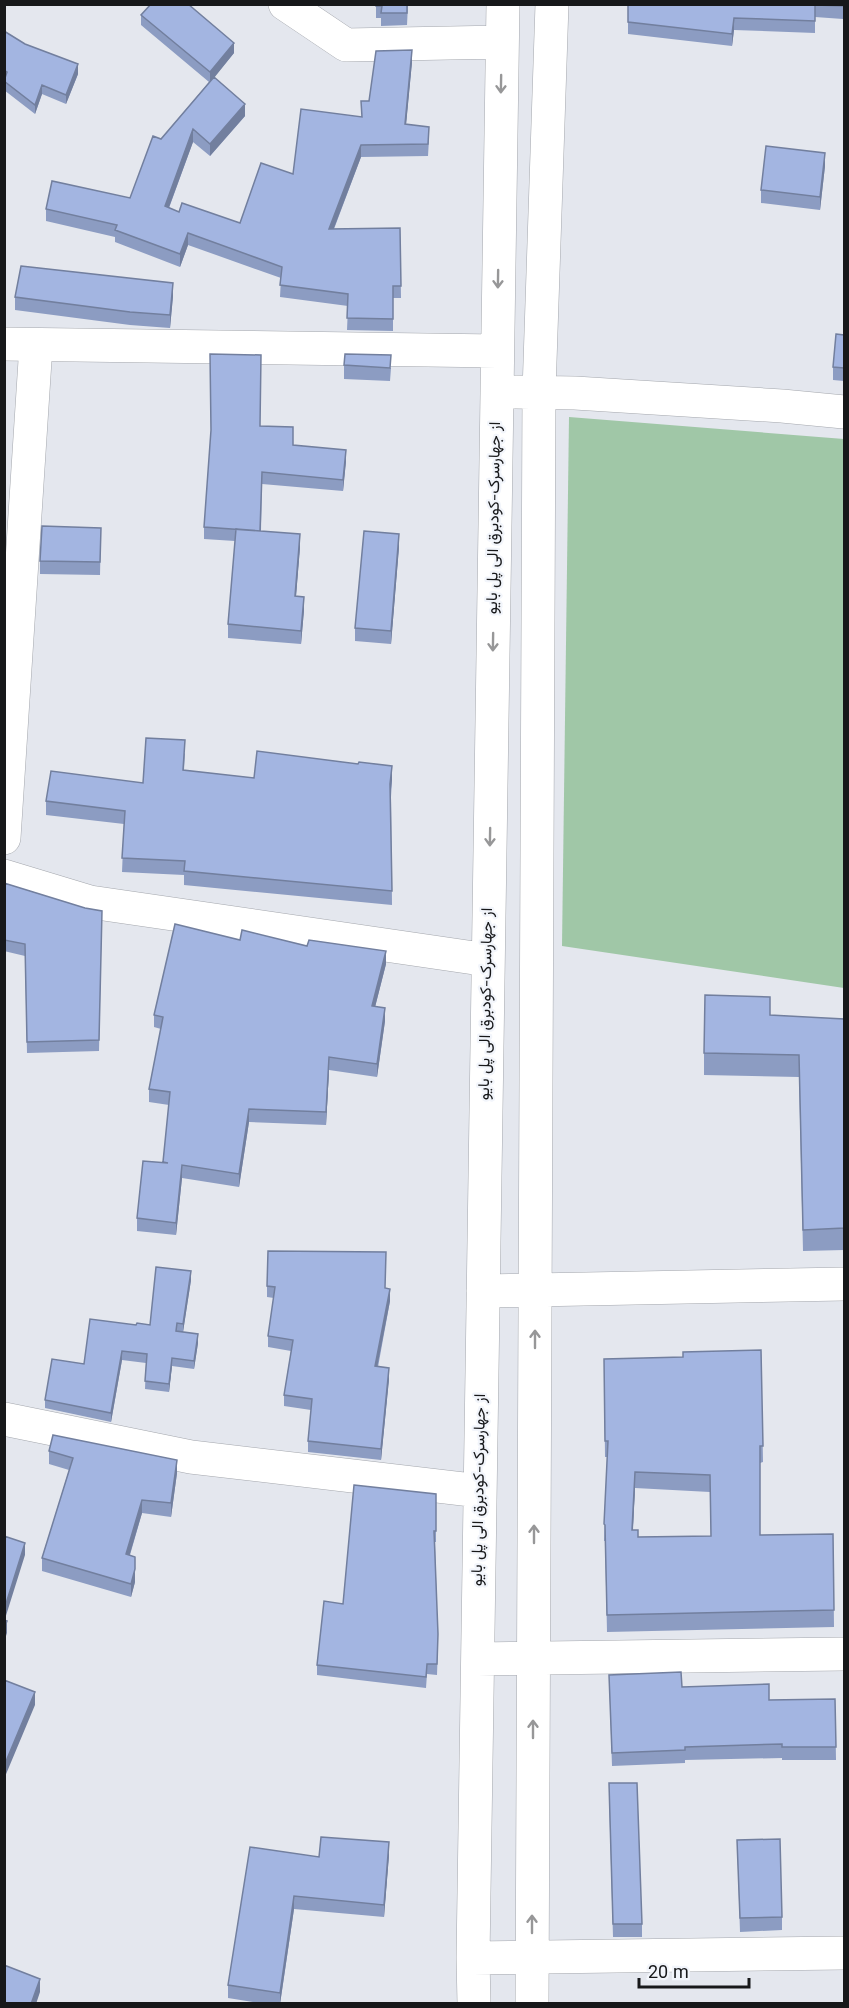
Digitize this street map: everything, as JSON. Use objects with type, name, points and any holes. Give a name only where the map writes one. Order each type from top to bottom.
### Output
[{"type":"street","points":[[285,4],[346,45],[502,42]]},
{"type":"street","name":"از جهارسرک-کودبرق الی پل بایو","points":[[474,2004],[502,4]]},
{"type":"street","points":[[532,2004],[539,392],[552,4]]},
{"type":"street","points":[[4,838],[20,345],[497,351]]},
{"type":"street","points":[[496,391],[771,405],[844,412]]},
{"type":"street","points":[[4,876],[90,902],[488,960]]},
{"type":"street","points":[[483,1291],[844,1284]]},
{"type":"street","points":[[4,1419],[191,1457],[480,1491]]},
{"type":"street","points":[[478,1659],[844,1654]]},
{"type":"street","points":[[473,1958],[844,1953]]},
{"type":"green space","points":[[569,417],[844,439],[844,988],[562,946]]},
{"type":"building","points":[[151,4],[188,4],[234,43],[210,72],[141,15]]},
{"type":"building","points":[[376,4],[407,4],[407,13],[381,13],[382,6],[376,6]]},
{"type":"building","points":[[628,4],[843,4],[843,6],[815,5],[815,21],[734,18],[732,34],[628,22]]},
{"type":"building","points":[[4,31],[25,44],[78,64],[66,95],[42,85],[35,105],[4,81],[7,72],[4,70]]},
{"type":"building","points":[[412,50],[405,124],[429,127],[428,144],[361,145],[329,229],[400,228],[401,286],[393,286],[393,319],[347,318],[348,294],[280,285],[282,267],[188,233],[180,254],[115,230],[117,225],[46,209],[52,181],[130,198],[153,136],[161,139],[214,77],[245,104],[210,144],[193,129],[165,206],[179,212],[182,203],[240,223],[261,163],[293,174],[301,109],[362,117],[361,101],[369,101],[376,51]]},
{"type":"building","points":[[766,146],[825,153],[820,197],[761,190]]},
{"type":"building","points":[[21,266],[173,283],[170,315],[15,297]]},
{"type":"building","points":[[836,334],[844,335],[844,368],[833,367]]},
{"type":"building","points":[[210,354],[261,355],[260,426],[293,427],[293,445],[346,450],[343,480],[262,472],[260,531],[204,527],[211,430]]},
{"type":"building","points":[[345,354],[391,355],[390,368],[344,365]]},
{"type":"building","points":[[42,526],[101,528],[100,562],[40,561]]},
{"type":"building","points":[[236,529],[300,534],[295,596],[304,597],[301,631],[228,624]]},
{"type":"building","points":[[364,531],[399,534],[391,631],[355,628]]},
{"type":"building","points":[[146,738],[185,740],[183,770],[254,778],[257,751],[392,766],[390,784],[392,891],[184,871],[185,861],[122,858],[125,811],[46,801],[51,771],[143,783]]},
{"type":"building","points":[[4,883],[102,911],[99,1040],[27,1042],[25,944],[4,940]]},
{"type":"building","points":[[175,924],[240,940],[242,930],[307,946],[309,940],[386,951],[372,1006],[385,1008],[377,1064],[329,1057],[326,1112],[249,1109],[239,1174],[182,1165],[176,1223],[137,1218],[143,1161],[168,1163],[163,1162],[170,1092],[149,1089],[163,1017],[154,1015]]},
{"type":"building","points":[[705,995],[770,997],[770,1015],[844,1019],[844,1228],[803,1230],[799,1055],[704,1053]]},
{"type":"building","points":[[268,1251],[386,1252],[385,1288],[390,1289],[375,1366],[389,1368],[381,1449],[308,1441],[312,1399],[284,1395],[293,1340],[268,1336],[275,1287],[267,1286]]},
{"type":"building","points":[[156,1267],[191,1271],[183,1324],[177,1323],[176,1331],[198,1334],[194,1361],[172,1358],[169,1384],[145,1381],[147,1354],[122,1351],[111,1413],[45,1400],[52,1359],[84,1364],[90,1319],[150,1325]]},
{"type":"building","points":[[761,1350],[763,1446],[760,1446],[760,1535],[833,1534],[834,1610],[607,1615],[604,1524],[608,1441],[605,1441],[604,1359],[683,1357],[683,1352]],"holes":[[[635,1472],[710,1475],[711,1536],[638,1537],[638,1530],[632,1530]]]},
{"type":"building","points":[[53,1435],[177,1460],[171,1503],[142,1500],[126,1554],[135,1557],[131,1584],[42,1558],[73,1458],[49,1451]]},
{"type":"building","points":[[354,1485],[436,1494],[436,1531],[434,1531],[437,1664],[427,1664],[426,1677],[317,1665],[324,1601],[343,1604]]},
{"type":"building","points":[[4,1536],[25,1543],[4,1610]]},
{"type":"building","points":[[681,1672],[682,1687],[769,1684],[769,1700],[835,1699],[836,1747],[782,1747],[782,1744],[685,1747],[685,1750],[612,1753],[609,1675]]},
{"type":"building","points":[[4,1680],[35,1692],[4,1766]]},
{"type":"building","points":[[609,1783],[637,1783],[642,1924],[613,1924]]},
{"type":"building","points":[[321,1837],[389,1842],[384,1905],[294,1896],[280,1993],[228,1985],[250,1847],[319,1857]]},
{"type":"building","points":[[780,1839],[782,1917],[740,1918],[737,1840]]},
{"type":"building","points":[[4,1965],[40,1979],[31,2004],[4,2004]]}]
